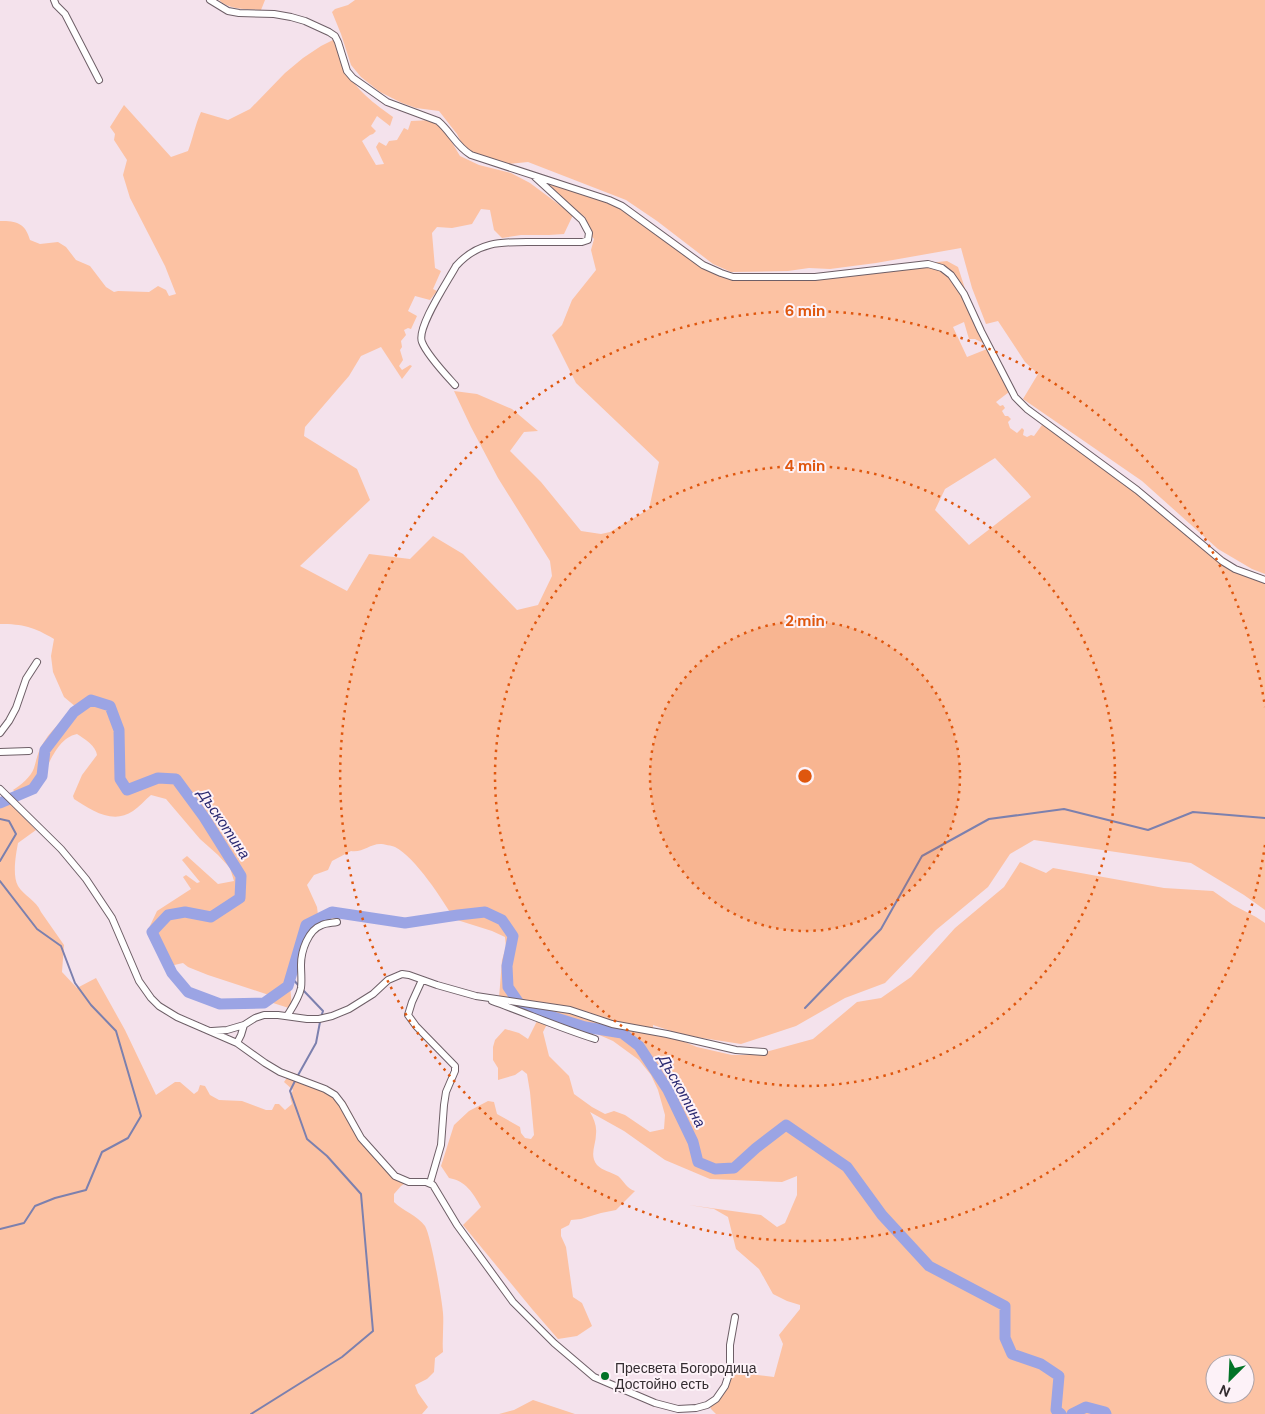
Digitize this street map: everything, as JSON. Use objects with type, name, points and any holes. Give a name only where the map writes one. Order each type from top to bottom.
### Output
[{"type":"street","points":[[54,0],[56,5],[65,14],[99,80]]},
{"type":"street","points":[[210,0],[228,11],[291,17],[329,32],[335,36],[347,71],[352,78],[388,102],[438,121],[445,127],[461,150],[470,155],[532,174],[622,206],[703,264],[720,273],[733,277],[814,277],[928,264],[942,268],[951,275],[964,294],[1015,397],[1027,409],[1137,490],[1222,561],[1235,569],[1265,580]]},
{"type":"street","points":[[455,385],[427,352],[421,341],[422,330],[428,316],[456,266],[462,259],[474,251],[501,242],[582,242],[588,240],[589,233],[582,220],[532,174]]},
{"type":"street","points":[[0,733],[16,708],[26,679],[38,662]]},
{"type":"street","points":[[0,752],[28,751]]},
{"type":"street","points":[[2,791],[61,849],[86,879],[112,918],[139,981],[152,998],[167,1012],[236,1043],[280,1072],[325,1089],[335,1095],[361,1138],[395,1176],[409,1182],[430,1183],[437,1191],[457,1225],[513,1302],[554,1343],[594,1377],[678,1411],[707,1405],[716,1399],[725,1386],[730,1371],[730,1345],[735,1317]]},
{"type":"street","points":[[287,1016],[295,1004],[301,988],[301,962],[311,933],[322,925],[337,922]]},
{"type":"street","points":[[210,1032],[244,1025],[264,1015],[307,1019],[332,1016],[349,1009],[373,994],[388,980],[402,974],[519,1010],[594,1039]]},
{"type":"street","points":[[422,980],[408,1015],[410,1020],[455,1066],[455,1071],[446,1092],[441,1145],[430,1183]]},
{"type":"street","points":[[476,996],[570,1010],[612,1024],[736,1050],[764,1052]]},
{"type":"street","points":[[236,1043],[244,1025]]},
{"type":"shaded area","points":[[219,0],[265,0],[261,10],[228,6]]},
{"type":"shaded area","points":[[355,0],[1265,0],[1265,574],[1252,569],[1218,549],[1142,481],[1023,399],[1038,374],[1025,362],[998,321],[986,324],[972,288],[961,248],[830,269],[809,268],[788,271],[731,272],[713,264],[626,200],[528,162],[507,164],[484,158],[464,148],[457,134],[439,111],[416,108],[380,92],[361,77],[351,65],[332,12]]},
{"type":"shaded area","points":[[337,38],[350,77],[366,96],[393,117],[390,126],[377,116],[371,126],[376,131],[362,141],[376,165],[384,164],[376,147],[379,142],[386,146],[389,141],[397,140],[404,128],[408,130],[411,121],[432,120],[441,124],[460,156],[479,165],[511,173],[530,183],[573,215],[564,234],[521,235],[502,238],[494,230],[490,210],[481,209],[472,224],[452,228],[437,227],[432,233],[435,268],[441,271],[433,289],[437,291],[430,300],[415,296],[408,311],[417,316],[411,329],[404,330],[406,335],[401,341],[402,347],[400,350],[403,360],[399,366],[402,370],[410,365],[412,366],[402,379],[381,347],[361,356],[349,376],[305,427],[304,436],[357,469],[370,500],[300,566],[347,591],[369,554],[410,559],[433,536],[463,554],[517,610],[538,605],[552,576],[550,561],[498,478],[454,391],[477,394],[512,409],[538,431],[524,432],[510,451],[541,482],[581,531],[601,534],[610,532],[649,509],[659,462],[576,383],[552,335],[562,325],[572,300],[596,270],[591,250],[594,239],[590,234],[585,217],[534,181],[597,195],[618,203],[698,263],[715,274],[733,280],[774,280],[947,261],[958,267],[978,329],[985,344],[975,339],[969,339],[964,322],[953,327],[967,357],[987,349],[1009,392],[996,402],[1000,406],[1003,405],[1005,408],[1002,411],[1005,416],[1011,419],[1008,422],[1010,428],[1017,433],[1022,428],[1024,430],[1023,435],[1027,437],[1034,436],[1042,425],[1051,428],[1112,469],[1238,571],[1265,583],[1265,910],[1191,863],[1034,840],[1010,854],[988,887],[936,930],[885,983],[845,998],[796,1026],[741,1044],[683,1035],[653,1025],[653,1029],[697,1047],[732,1055],[755,1055],[813,1039],[857,1002],[881,998],[911,977],[955,928],[1004,887],[1020,862],[1046,873],[1053,868],[1164,888],[1213,891],[1233,905],[1256,917],[1265,923],[1265,1414],[716,1414],[711,1409],[710,1404],[721,1392],[731,1370],[738,1369],[757,1375],[774,1377],[783,1344],[779,1335],[800,1309],[800,1305],[773,1294],[759,1269],[736,1249],[728,1217],[714,1209],[689,1205],[761,1215],[777,1227],[785,1223],[797,1195],[797,1176],[782,1182],[710,1179],[665,1160],[624,1131],[590,1112],[596,1128],[593,1157],[597,1165],[618,1176],[628,1187],[635,1191],[616,1210],[571,1220],[569,1225],[561,1229],[561,1236],[566,1247],[573,1297],[582,1303],[592,1326],[577,1336],[558,1339],[463,1225],[481,1207],[468,1188],[460,1182],[449,1178],[441,1166],[454,1125],[469,1111],[488,1101],[494,1102],[497,1114],[520,1127],[521,1133],[525,1138],[531,1139],[534,1135],[527,1074],[522,1070],[515,1075],[498,1080],[498,1068],[493,1060],[495,1040],[505,1029],[519,1033],[528,1039],[538,1019],[547,1021],[543,1014],[499,998],[502,960],[506,947],[505,937],[454,919],[420,869],[403,852],[395,847],[380,844],[359,851],[351,851],[332,861],[328,870],[314,875],[307,885],[317,907],[318,915],[306,926],[297,969],[290,984],[292,1009],[273,1003],[272,996],[208,975],[183,963],[170,966],[163,962],[148,930],[157,911],[191,889],[183,877],[186,875],[197,883],[200,882],[182,860],[187,856],[218,884],[234,881],[230,868],[200,839],[166,799],[151,795],[138,808],[118,817],[102,814],[74,799],[73,796],[82,775],[97,755],[87,740],[77,734],[67,738],[60,745],[37,785],[30,793],[22,798],[13,790],[31,775],[40,749],[52,731],[69,717],[82,712],[64,697],[53,672],[51,656],[54,639],[28,627],[0,624],[0,221],[20,224],[26,230],[30,240],[40,244],[58,242],[66,247],[76,260],[90,266],[106,287],[114,292],[149,292],[158,286],[166,290],[169,296],[176,294],[165,266],[130,198],[123,175],[127,160],[114,140],[115,134],[110,127],[124,105],[171,157],[188,151],[201,112],[228,120],[250,109],[285,73],[303,58]],"holes":[[[995,458],[1031,497],[969,545],[935,510],[945,489]],[[548,1022],[583,1033],[597,1034],[613,1041],[639,1060],[651,1075],[658,1090],[665,1115],[664,1129],[650,1132],[625,1115],[614,1111],[605,1114],[574,1094],[569,1076],[549,1056],[543,1032]]]},
{"type":"shaded area","points":[[3,796],[36,830],[18,843],[15,876],[18,886],[36,904],[64,945],[62,972],[77,988],[96,978],[125,1030],[156,1095],[175,1082],[180,1082],[194,1094],[198,1091],[200,1085],[205,1086],[210,1095],[219,1100],[242,1101],[266,1110],[272,1110],[275,1104],[279,1104],[285,1110],[292,1104],[290,1097],[293,1090],[284,1082],[291,1072],[333,1089],[346,1103],[366,1140],[390,1174],[407,1182],[394,1194],[394,1202],[425,1226],[433,1254],[443,1313],[443,1352],[435,1358],[434,1372],[427,1379],[415,1385],[428,1407],[422,1414],[0,1414],[0,797]]},
{"type":"shaded area","points":[[533,1400],[575,1414],[499,1414],[514,1410]]},
{"type":"waterway","name":"Дъскотина","points":[[0,803],[33,789],[42,776],[45,750],[74,712],[91,700],[110,706],[119,730],[120,779],[127,790],[158,778],[176,779],[204,817],[241,876],[240,898],[211,917],[185,912],[168,915],[152,932],[172,973],[188,992],[220,1004],[264,1003],[288,986],[306,925],[332,912],[405,923],[485,912],[502,920],[513,936],[507,966],[508,987],[519,1003],[537,1012],[585,1027],[622,1033],[639,1046],[668,1090],[693,1142],[698,1162],[715,1169],[734,1168],[786,1125],[847,1167],[882,1215],[929,1266],[1005,1306],[1005,1338],[1012,1354],[1041,1364],[1059,1376],[1056,1410],[1061,1414]]},
{"type":"waterway","points":[[805,1008],[881,929],[922,856],[989,819],[1064,809],[1148,830],[1193,812],[1265,818]]},
{"type":"waterway","points":[[0,819],[9,821],[16,834],[0,861]]},
{"type":"waterway","points":[[0,881],[37,929],[61,946],[75,983],[91,1005],[116,1031],[141,1116],[128,1138],[102,1152],[86,1190],[55,1198],[35,1206],[24,1223],[0,1229]]},
{"type":"waterway","points":[[291,977],[299,986]]},
{"type":"waterway","points":[[303,990],[323,1011],[321,1017]]},
{"type":"waterway","points":[[297,1077],[316,1043],[320,1022]]},
{"type":"waterway","points":[[251,1414],[342,1357],[373,1331],[361,1194],[327,1156],[307,1139],[290,1091],[295,1081]]},
{"type":"waterway","name":"Дъскотина","points":[[1072,1414],[1086,1407],[1105,1412],[1106,1414]]},
{"type":"place","name":"Пресвета Богородица Достойно есть","points":[[605,1376]]}]
